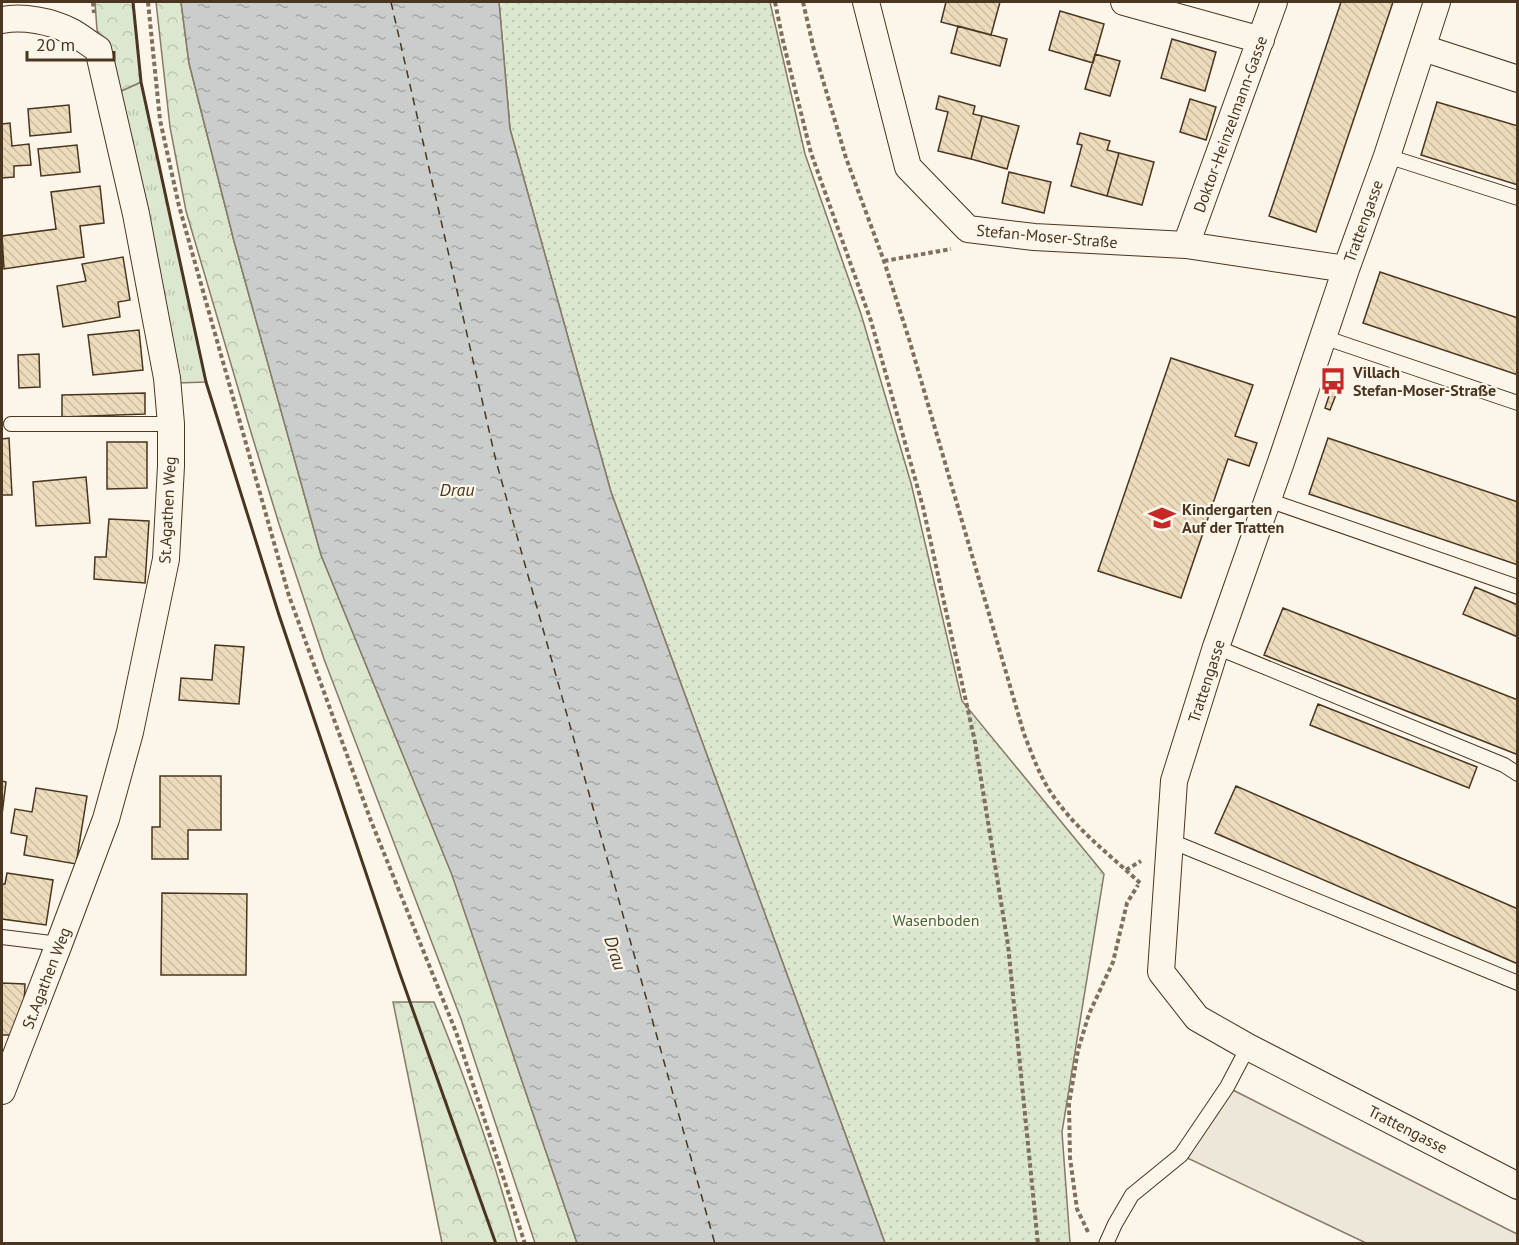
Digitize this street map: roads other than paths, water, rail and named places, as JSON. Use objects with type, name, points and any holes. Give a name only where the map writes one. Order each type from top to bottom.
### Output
[{"type":"street","name":"Stefan-Moser-Straße","points":[[867,2],[908,167],[968,229],[1034,237],[1186,246],[1346,268]]},
{"type":"street","points":[[1124,2],[1261,40]]},
{"type":"street","name":"Doktor-Heinzelmann-Gasse","points":[[1186,246],[1274,2]]},
{"type":"street","name":"Trattengasse","points":[[1437,2],[1387,156],[1346,268],[1216,647],[1174,781],[1161,972],[1197,1018],[1248,1047],[1518,1186]]},
{"type":"street","name":"St.Agathen Weg","points":[[2,20],[12,18],[51,24],[70,32],[98,49],[136,214],[168,378],[171,424],[166,559],[130,732],[106,819],[2,1091]]},
{"type":"street","points":[[1422,48],[1518,79]]},
{"type":"lane","points":[[1387,156],[1518,198]]},
{"type":"lane","points":[[1323,337],[1518,403]]},
{"type":"lane","points":[[11,424],[171,424]]},
{"type":"lane","points":[[1268,500],[1518,587]]},
{"type":"lane","points":[[1216,647],[1504,765],[1518,774]]},
{"type":"lane","points":[[1170,842],[1518,983]]},
{"type":"lane","points":[[2,937],[59,944]]},
{"type":"lane","points":[[1106,1244],[1132,1195],[1180,1155],[1227,1087],[1248,1047]]},
{"type":"water","name":"Drau","points":[[181,2],[499,2],[510,129],[611,492],[885,1243],[577,1243],[452,875],[321,555],[234,241],[189,63]]},
{"type":"place","name":"Villach Stefan-Moser-Straße","points":[[1333,381]]},
{"type":"place","name":"Kindergarten Auf der Tratten","points":[[1162,518]]},
{"type":"park label","name":"Wasenboden","points":[[936,920]]}]
